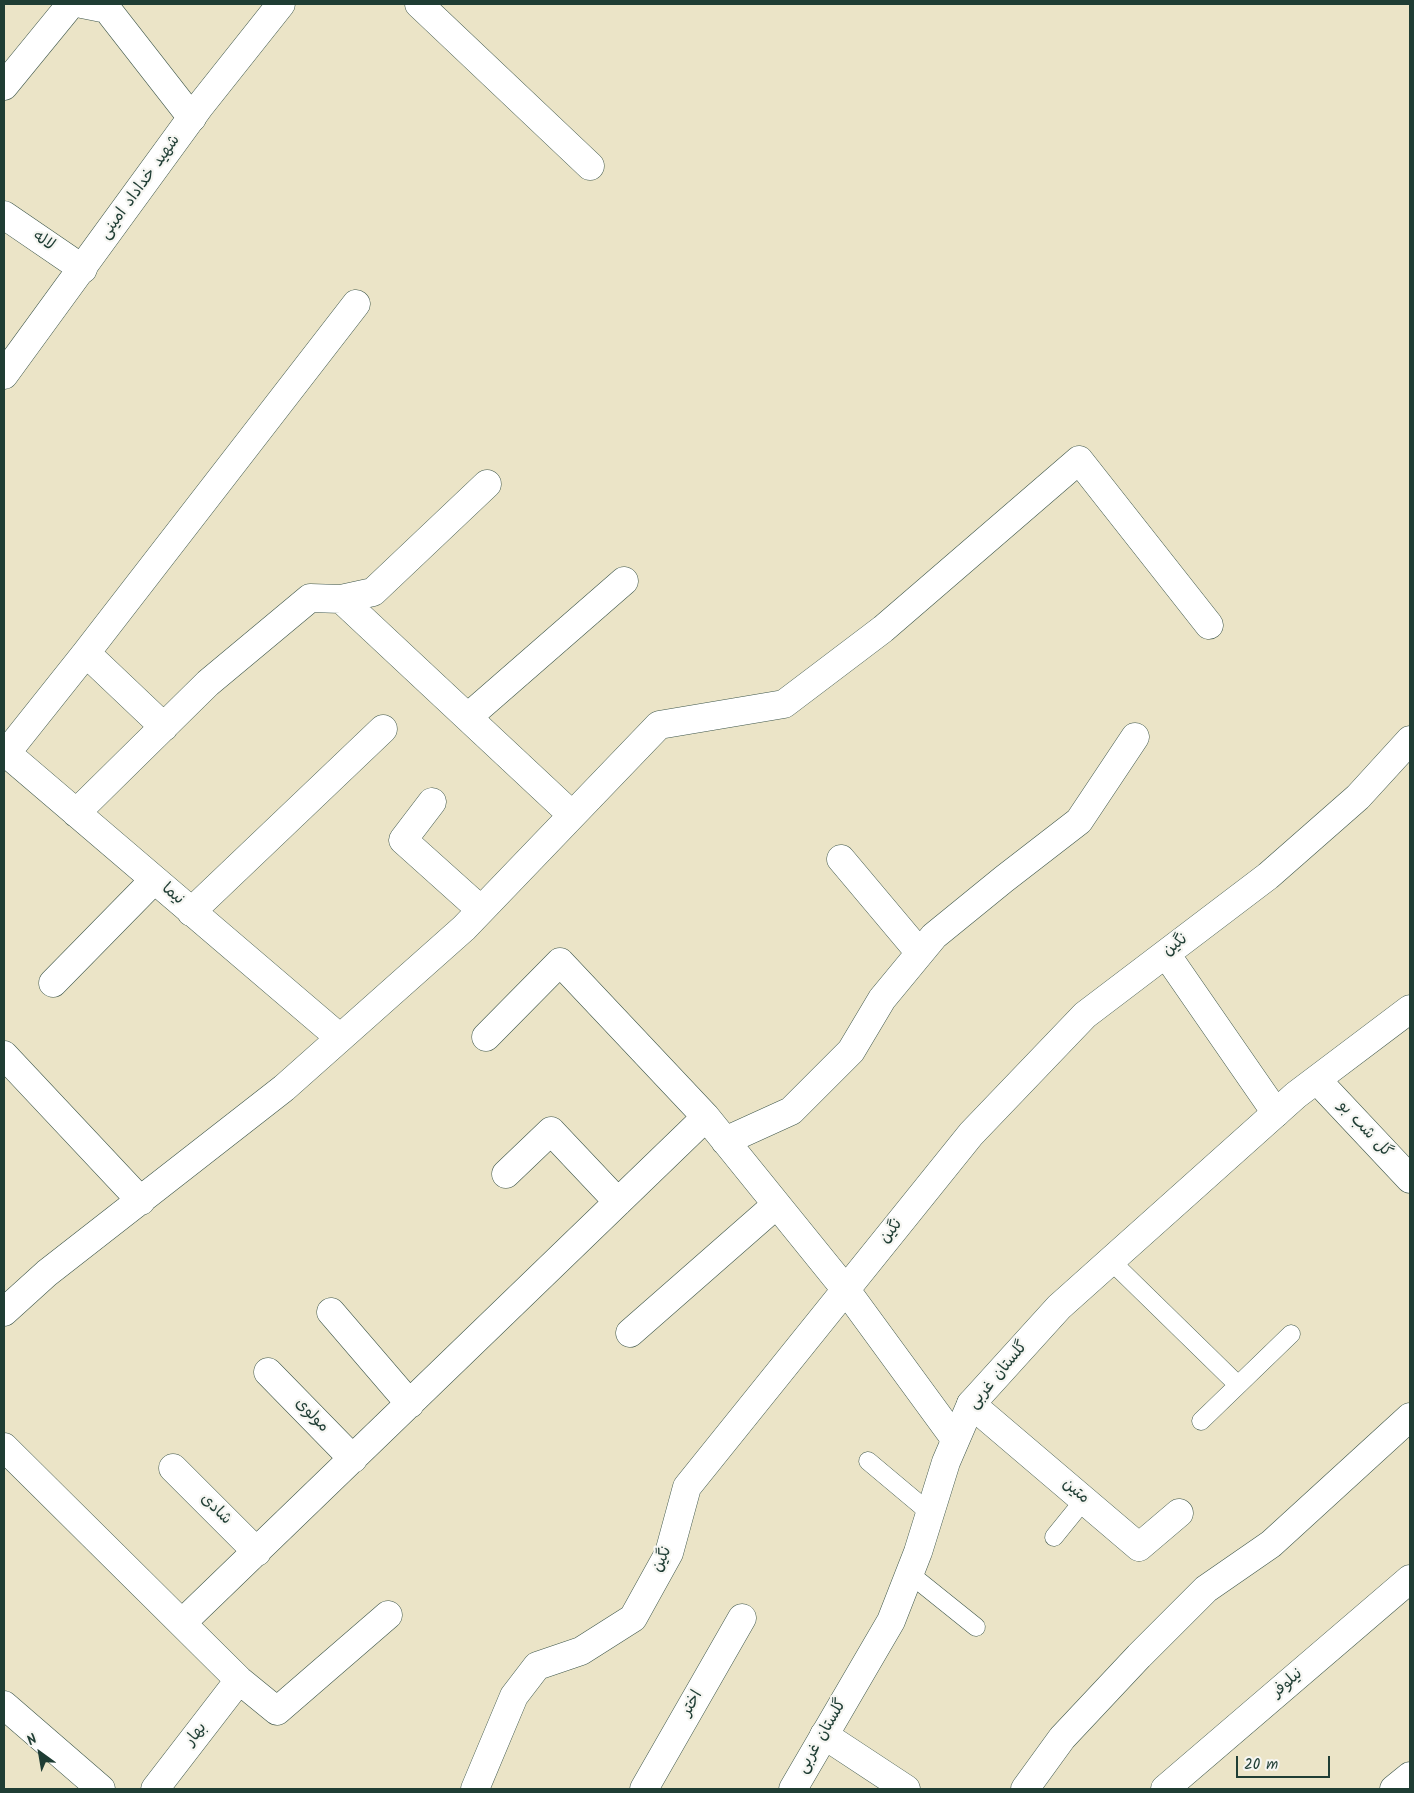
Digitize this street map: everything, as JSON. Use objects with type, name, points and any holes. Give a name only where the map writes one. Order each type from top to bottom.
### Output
[{"type":"street","points":[[4,86],[71,4]]},
{"type":"street","points":[[82,4],[106,9],[192,118]]},
{"type":"street","name":"شهید خداداد امینی","points":[[4,375],[192,118],[281,4]]},
{"type":"street","points":[[419,4],[590,166]]},
{"type":"street","name":"لاله","points":[[4,215],[82,269]]},
{"type":"street","points":[[5,753],[86,653],[356,304]]},
{"type":"street","points":[[4,1312],[47,1273],[284,1088],[464,928],[659,724],[784,704],[882,629],[1079,460],[1209,625]]},
{"type":"street","points":[[76,813],[208,683],[310,598],[342,599],[373,592],[487,484]]},
{"type":"street","points":[[468,717],[624,581]]},
{"type":"street","points":[[342,599],[572,815]]},
{"type":"street","points":[[86,653],[164,727]]},
{"type":"street","points":[[191,912],[383,729]]},
{"type":"street","points":[[725,1141],[791,1111],[851,1051],[882,999],[934,936],[1079,821],[1135,737]]},
{"type":"street","name":"نگین","points":[[475,1789],[514,1696],[537,1666],[581,1651],[633,1618],[669,1553],[687,1487],[971,1134],[1085,1015],[1275,869],[1358,797],[1410,740]]},
{"type":"street","name":"نیما","points":[[5,753],[340,1038]]},
{"type":"street","points":[[432,802],[403,840],[481,910]]},
{"type":"street","points":[[841,858],[920,953]]},
{"type":"street","points":[[53,983],[154,880]]},
{"type":"street","points":[[1166,954],[1276,1113]]},
{"type":"street","points":[[486,1037],[560,962],[706,1117],[846,1290],[955,1439]]},
{"type":"street","name":"گلستان غربی","points":[[793,1789],[891,1621],[918,1552],[946,1462],[971,1404],[1059,1307],[1110,1260],[1296,1095],[1410,1009]]},
{"type":"street","points":[[4,1055],[140,1201]]},
{"type":"street","name":"گل شب بو","points":[[1317,1080],[1410,1179]]},
{"type":"street","points":[[182,1623],[706,1117]]},
{"type":"street","points":[[506,1174],[551,1131],[618,1202]]},
{"type":"street","points":[[630,1333],[776,1205]]},
{"type":"street","points":[[331,1312],[410,1404]]},
{"type":"street","name":"مولوی","points":[[268,1372],[353,1459]]},
{"type":"street","name":"متین","points":[[971,1404],[1139,1547],[1179,1514]]},
{"type":"street","points":[[1025,1789],[1062,1738],[1139,1656],[1206,1589],[1272,1544],[1410,1417]]},
{"type":"street","points":[[4,1447],[239,1680],[277,1711],[388,1615]]},
{"type":"street","name":"شادی","points":[[173,1468],[257,1552]]},
{"type":"street","name":"نیلوفر","points":[[1165,1789],[1410,1579]]},
{"type":"street","name":"اختر","points":[[644,1789],[742,1618]]},
{"type":"street","name":"بهار","points":[[155,1789],[239,1680]]},
{"type":"street","points":[[4,1705],[101,1789]]},
{"type":"street","points":[[824,1735],[906,1789]]},
{"type":"street","points":[[1394,1789],[1410,1776]]},
{"type":"lane","points":[[1110,1260],[1238,1385]]},
{"type":"lane","points":[[1201,1421],[1291,1334]]},
{"type":"lane","points":[[868,1461],[930,1513]]},
{"type":"lane","points":[[1054,1537],[1084,1500]]},
{"type":"lane","points":[[910,1574],[976,1627]]}]
